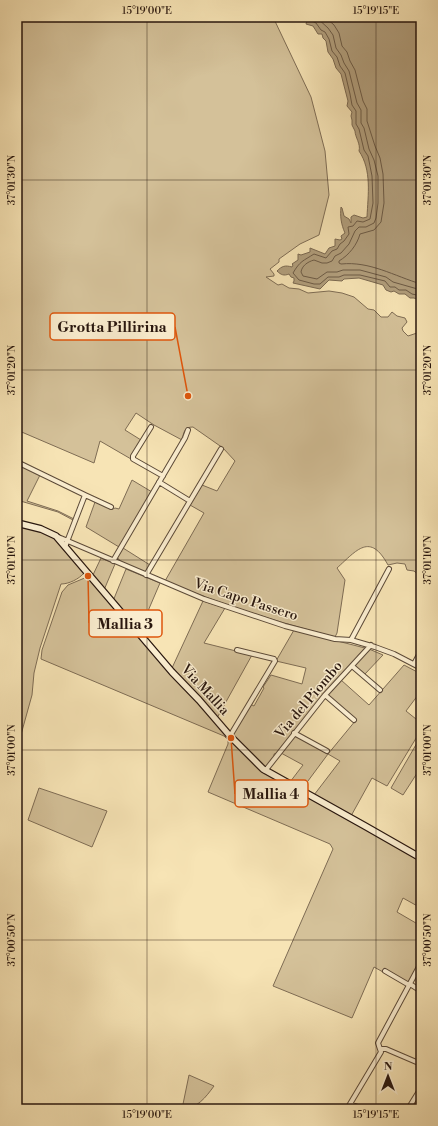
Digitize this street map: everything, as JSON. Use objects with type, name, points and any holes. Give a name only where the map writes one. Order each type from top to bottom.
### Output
[{"type":"street","points":[[151,427],[133,456],[133,459],[163,476]]},
{"type":"street","points":[[113,561],[185,438],[188,430]]},
{"type":"street","points":[[146,575],[221,449]]},
{"type":"street","points":[[17,462],[111,507]]},
{"type":"street","points":[[159,482],[190,501]]},
{"type":"street","points":[[65,547],[85,495]]},
{"type":"street","name":"Via Mallia","points":[[17,523],[41,529],[56,536],[143,640],[230,736],[265,770],[421,858]]},
{"type":"street","name":"Via Capo Passero","points":[[56,536],[204,600],[277,623],[335,639],[351,640],[371,645],[394,654],[421,668]]},
{"type":"street","points":[[351,640],[389,568]]},
{"type":"street","name":"Via del Piombo","points":[[265,770],[325,695],[371,645]]},
{"type":"street","points":[[230,736],[275,660],[237,650]]},
{"type":"street","points":[[414,664],[421,651]]},
{"type":"street","points":[[352,666],[380,690]]},
{"type":"street","points":[[325,695],[354,720]]},
{"type":"street","points":[[294,733],[327,751]]},
{"type":"street","points":[[347,1109],[381,1052],[378,1043],[421,963]]},
{"type":"street","points":[[385,971],[421,990]]},
{"type":"street","points":[[381,1049],[386,1049],[421,1064]]},
{"type":"street","points":[[408,1109],[421,1088]]},
{"type":"street","points":[[350,1104],[363,1109]]},
{"type":"shaded area","points":[[17,17],[273,17],[311,97],[325,151],[329,195],[319,235],[300,244],[279,259],[279,262],[270,269],[274,276],[266,277],[278,285],[282,284],[289,288],[299,289],[308,293],[329,291],[354,297],[368,309],[374,310],[381,317],[388,317],[392,312],[397,316],[405,318],[407,322],[402,328],[408,336],[417,333],[421,334],[421,387],[417,396],[421,405],[421,577],[414,571],[407,570],[405,564],[397,563],[388,565],[375,549],[363,547],[357,550],[337,568],[345,580],[337,633],[335,637],[249,612],[165,581],[204,513],[190,505],[202,485],[217,491],[235,461],[223,448],[193,427],[186,429],[182,440],[154,425],[136,413],[125,430],[141,440],[131,459],[100,441],[94,463],[17,430],[17,135],[19,125],[17,121],[17,42],[19,41],[17,37]]},
{"type":"shaded area","points":[[19,465],[40,475],[27,501],[58,511],[74,519],[73,520],[58,512],[17,500],[17,469]]},
{"type":"shaded area","points":[[132,480],[152,492],[119,547],[86,527],[95,502],[113,509],[119,509]]},
{"type":"shaded area","points":[[17,525],[40,531],[55,539],[84,573],[74,581],[61,584],[40,648],[34,673],[32,695],[17,749]]},
{"type":"shaded area","points":[[123,548],[150,565],[145,573],[119,561],[117,558]]},
{"type":"shaded area","points":[[101,558],[115,564],[104,590],[92,577]]},
{"type":"shaded area","points":[[126,569],[160,583],[139,632],[113,601]]},
{"type":"shaded area","points":[[87,577],[256,765],[421,860],[421,908],[403,898],[397,912],[421,926],[421,959],[409,981],[407,982],[384,970],[383,972],[374,967],[352,1018],[273,986],[333,849],[330,844],[208,792],[228,744],[228,740],[224,736],[41,659],[42,650],[62,592],[68,585]]},
{"type":"shaded area","points":[[203,601],[225,608],[204,643],[252,655],[217,718],[172,668]]},
{"type":"shaded area","points":[[294,630],[365,648],[327,691],[277,753],[274,754],[274,757],[265,768],[232,736],[250,704],[254,706],[264,688],[263,687],[271,675],[302,684],[306,668],[276,661]]},
{"type":"shaded area","points":[[369,649],[383,655],[364,675],[354,666]]},
{"type":"shaded area","points":[[404,665],[421,674],[421,691],[406,711],[421,723],[421,730],[387,786],[372,778],[351,816],[314,795],[340,761],[328,754],[356,720],[328,695],[341,680],[369,705]]},
{"type":"shaded area","points":[[295,736],[328,754],[302,789],[290,782],[303,765],[281,753]]},
{"type":"shaded area","points":[[421,736],[421,767],[403,795],[391,788]]},
{"type":"shaded area","points":[[39,788],[107,811],[92,847],[28,820]]},
{"type":"shaded area","points":[[189,1075],[214,1086],[197,1105],[182,1109]]},
{"type":"shaded area","points":[[421,1090],[421,1109],[410,1109]]},
{"type":"water","points":[[308,17],[421,17],[421,301],[410,298],[405,294],[399,294],[394,291],[391,292],[386,290],[383,285],[359,278],[344,279],[342,281],[329,280],[320,289],[293,283],[294,278],[289,274],[283,275],[277,271],[284,266],[292,267],[292,264],[298,260],[298,254],[301,255],[310,252],[310,248],[325,254],[329,248],[335,246],[335,239],[342,239],[341,236],[345,233],[341,220],[341,207],[344,216],[349,219],[351,223],[351,217],[354,215],[363,218],[367,217],[368,174],[359,151],[359,143],[352,125],[352,112],[347,106],[348,101],[341,74],[336,68],[333,59],[328,52],[326,41],[322,34],[318,34],[313,26],[306,24]]},
{"type":"place","name":"Grotta Pillirina","points":[[188,396]]},
{"type":"place","name":"Mallia 3","points":[[88,576]]},
{"type":"place","name":"Mallia 4","points":[[231,738]]}]
